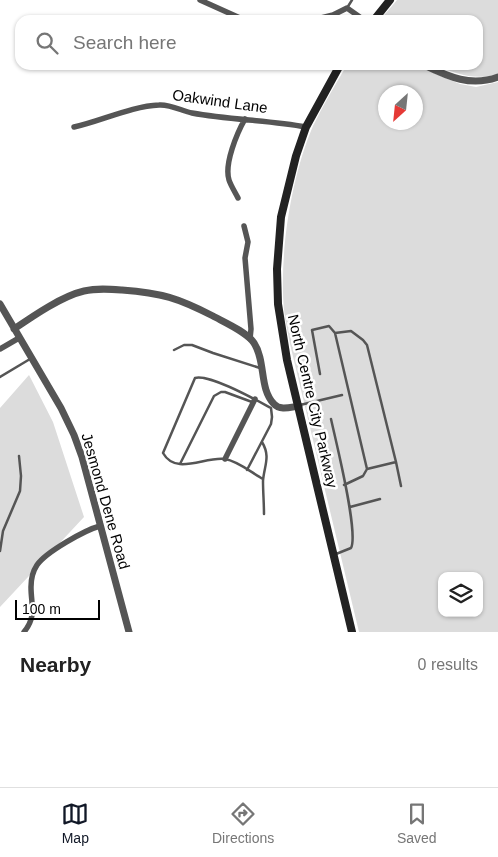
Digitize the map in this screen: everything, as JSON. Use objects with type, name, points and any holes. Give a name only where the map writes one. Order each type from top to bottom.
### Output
[{"type":"main road","points":[[378,15],[390,0]]},
{"type":"main road","name":"North Centre City Parkway","points":[[337,70],[306,127],[287,188],[281,217],[277,268],[282,332],[287,360],[352,632]]},
{"type":"street","points":[[200,0],[233,15]]},
{"type":"street","points":[[333,15],[348,8],[357,15]]},
{"type":"street","points":[[435,70],[463,81],[487,81],[498,78]]},
{"type":"street","name":"Oakwind Lane","points":[[74,127],[94,123],[126,112],[160,105],[192,113],[246,120],[281,122],[306,127]]},
{"type":"street","points":[[238,198],[229,179],[228,167],[235,142],[246,120]]},
{"type":"street","points":[[244,226],[248,242],[245,258],[251,329],[250,339]]},
{"type":"street","points":[[14,329],[64,299],[82,291],[99,288],[155,293],[177,298],[233,327],[254,342],[273,407],[299,406]]},
{"type":"street","name":"Jesmond Dene Road","points":[[0,304],[74,435],[82,457],[129,632]]},
{"type":"street","points":[[0,349],[19,338]]},
{"type":"street","points":[[225,459],[254,401]]},
{"type":"street","points":[[24,632],[32,618],[31,580],[38,564],[44,557],[90,529],[100,526]]},
{"type":"lane","points":[[348,8],[352,0]]},
{"type":"lane","points":[[320,374],[312,330],[329,326],[335,333],[367,469],[363,476],[344,485]]},
{"type":"lane","points":[[335,333],[351,331],[367,345],[401,486]]},
{"type":"lane","points":[[174,350],[184,345],[192,345],[213,354],[262,368]]},
{"type":"lane","points":[[0,377],[32,358]]},
{"type":"lane","points":[[254,401],[230,387],[201,377],[195,378],[163,453],[166,458],[180,464],[225,459],[263,479]]},
{"type":"lane","points":[[180,464],[214,396],[225,392],[273,407],[271,424],[248,470]]},
{"type":"lane","points":[[299,406],[342,395]]},
{"type":"lane","points":[[331,419],[353,527],[353,544],[348,550],[334,555]]},
{"type":"lane","points":[[262,442],[268,461],[263,479],[264,514]]},
{"type":"lane","points":[[0,550],[3,531],[20,491],[19,456]]},
{"type":"lane","points":[[367,469],[396,462]]},
{"type":"lane","points":[[350,507],[380,499]]},
{"type":"shaded area","points":[[397,0],[498,0],[498,74],[474,77],[448,70],[483,70],[483,15],[384,15]]},
{"type":"shaded area","points":[[344,70],[426,70],[460,84],[476,87],[498,82],[498,632],[359,632],[284,314],[283,265],[288,216],[298,168],[313,126]]},
{"type":"shaded area","points":[[29,375],[53,422],[84,517],[0,607],[0,408]]}]
